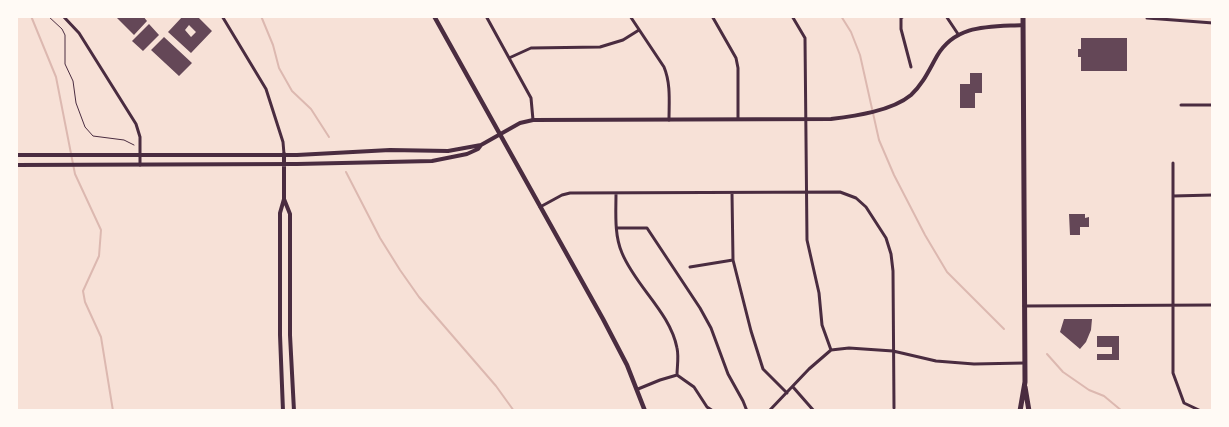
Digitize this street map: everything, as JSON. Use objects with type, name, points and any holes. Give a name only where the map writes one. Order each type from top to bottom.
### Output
[{"type":"highway","points":[[1020,411],[1024,382],[1023,16]]},
{"type":"highway","points":[[1024,382],[1029,411]]},
{"type":"main road","points":[[434,16],[607,326],[627,364],[646,411]]},
{"type":"street","points":[[63,16],[79,33],[111,87],[136,124],[140,137],[140,165]]},
{"type":"street","points":[[222,16],[266,89],[283,142],[284,198],[280,213],[280,335],[283,411]]},
{"type":"street","points":[[486,16],[531,98],[533,120]]},
{"type":"street","points":[[630,16],[664,67],[668,77],[669,120]]},
{"type":"street","points":[[712,16],[736,58],[738,68],[738,119]]},
{"type":"street","points":[[792,16],[805,38],[807,240],[819,293],[822,326],[831,350]]},
{"type":"street","points":[[904,16],[900,29],[911,66]]},
{"type":"street","points":[[946,16],[958,34]]},
{"type":"street","points":[[1147,18],[1213,23]]},
{"type":"street","points":[[16,155],[284,154],[390,150],[454,150],[480,144],[520,123],[533,120],[831,119],[856,116],[897,103],[910,96],[921,84],[938,54],[958,34],[987,27],[1023,25]]},
{"type":"street","points":[[509,58],[531,48],[600,47],[613,44],[639,30]]},
{"type":"street","points":[[1181,105],[1213,105]]},
{"type":"street","points":[[16,165],[284,164],[432,161],[467,154],[478,150],[480,144]]},
{"type":"street","points":[[1173,163],[1173,373],[1184,403],[1201,411]]},
{"type":"street","points":[[540,207],[562,195],[570,194],[840,192],[856,198],[866,207],[886,238],[891,254],[893,270],[894,408]]},
{"type":"street","points":[[616,193],[616,228],[622,254],[642,288],[664,317],[674,338],[678,350],[677,375]]},
{"type":"street","points":[[732,193],[733,260],[763,369],[787,394]]},
{"type":"street","points":[[1173,196],[1213,195]]},
{"type":"street","points":[[284,198],[290,214],[291,370],[294,411]]},
{"type":"street","points":[[616,228],[647,228],[700,308],[711,328],[728,374],[747,411]]},
{"type":"street","points":[[690,267],[733,260]]},
{"type":"street","points":[[1024,306],[1213,306]]},
{"type":"street","points":[[769,411],[831,350],[849,348],[893,351],[936,361],[974,364],[1024,364]]},
{"type":"street","points":[[638,390],[677,375]]},
{"type":"street","points":[[677,375],[694,387],[707,407],[713,411]]},
{"type":"street","points":[[792,387],[814,411]]},
{"type":"path","points":[[48,16],[62,29],[65,35],[65,64],[73,80],[76,103],[85,127],[93,136],[98,138],[124,140],[133,145],[140,145]]},
{"type":"building","points":[[115,16],[143,16],[147,21],[134,35]]},
{"type":"building","points":[[183,16],[197,16],[212,31],[191,53],[168,32]],"holes":[[[189,25],[196,32],[191,37],[185,30]]]},
{"type":"building","points":[[149,24],[159,35],[143,51],[132,41]]},
{"type":"building","points":[[164,37],[192,63],[179,76],[151,50]]},
{"type":"building","points":[[1081,38],[1127,38],[1127,71],[1081,71],[1081,57],[1078,57],[1078,49],[1081,49]]},
{"type":"building","points":[[970,73],[982,73],[982,93],[975,93],[975,108],[960,108],[960,84],[970,84]]},
{"type":"building","points":[[1069,214],[1085,214],[1085,218],[1089,217],[1089,227],[1080,227],[1080,235],[1070,235]]},
{"type":"building","points":[[1064,319],[1092,319],[1091,330],[1086,342],[1080,349],[1060,332]]},
{"type":"building","points":[[1097,336],[1119,336],[1119,360],[1097,360],[1097,354],[1112,354],[1112,347],[1097,347]]},
{"type":"waterway","points":[[31,16],[56,77],[75,174],[101,230],[99,256],[83,291],[85,302],[101,337],[113,411]]},
{"type":"waterway","points":[[261,16],[273,45],[279,68],[292,91],[311,109],[329,137]]},
{"type":"waterway","points":[[841,16],[851,32],[860,55],[879,140],[894,175],[925,235],[947,272],[1004,329]]},
{"type":"waterway","points":[[346,172],[380,238],[400,270],[419,297],[496,386],[514,411]]},
{"type":"waterway","points":[[1047,354],[1063,372],[1089,390],[1104,396],[1122,411]]}]
